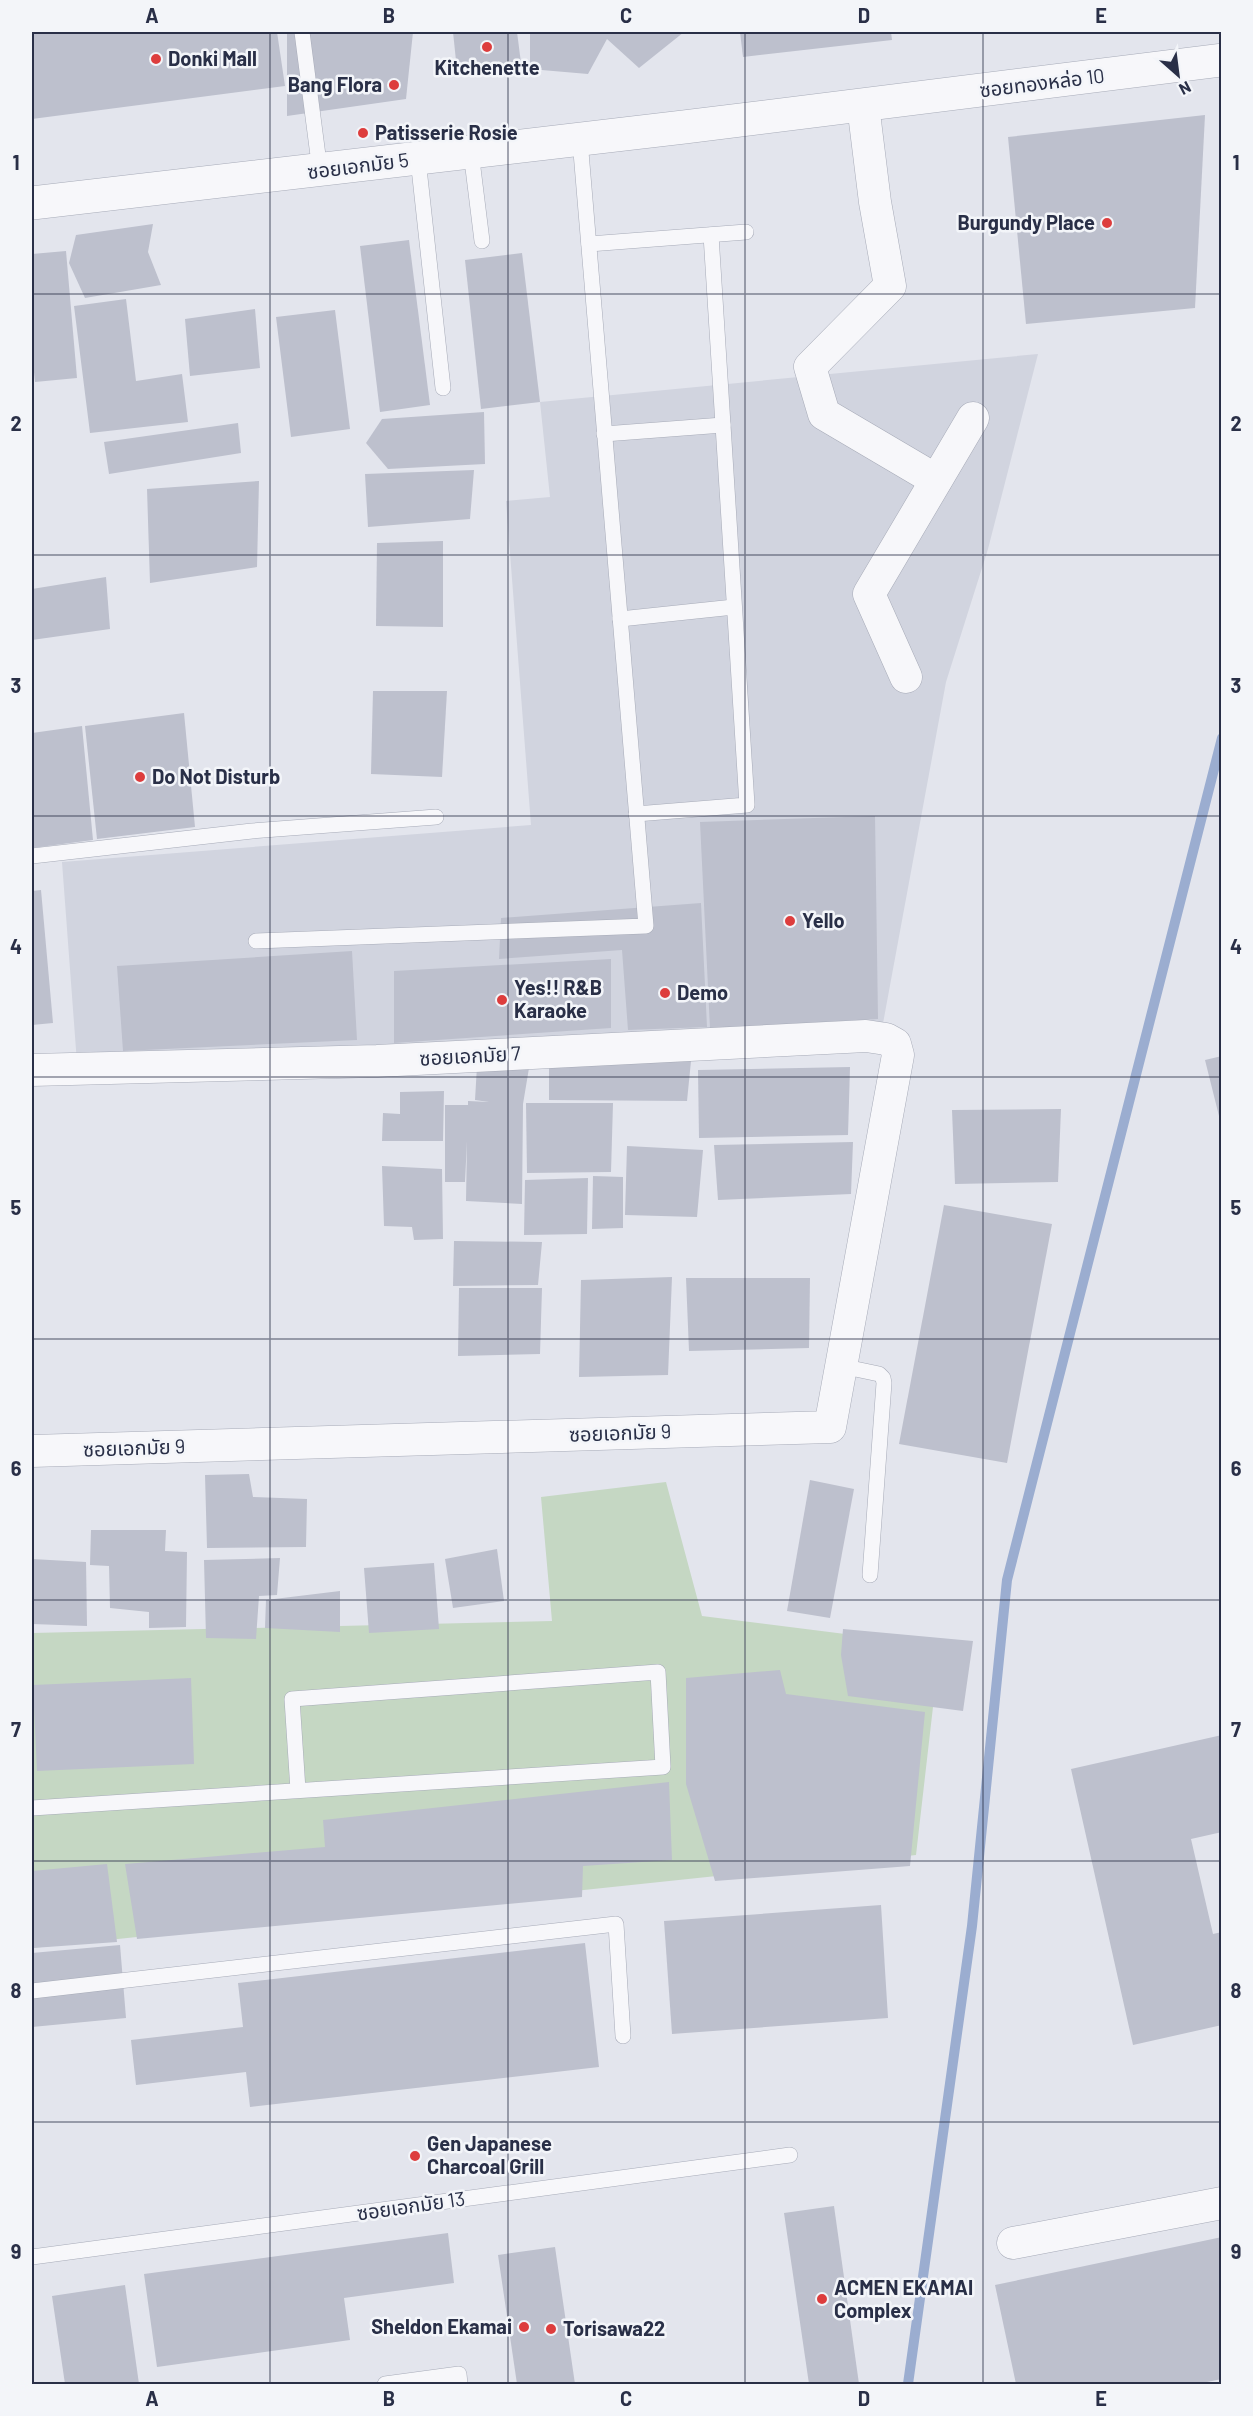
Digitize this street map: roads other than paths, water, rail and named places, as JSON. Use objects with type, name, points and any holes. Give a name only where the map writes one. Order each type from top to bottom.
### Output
[{"type":"street","name":"ซอยทองหล่อ 10","points":[[863,105],[1221,60]]},
{"type":"street","name":"ซอยเอกมัย 5","points":[[32,203],[320,171],[863,105]]},
{"type":"street","points":[[863,105],[875,202],[890,286],[810,367],[824,414],[936,480]]},
{"type":"street","points":[[906,677],[869,594],[973,418]]},
{"type":"street","name":"ซอยเอกมัย 7","points":[[32,1070],[377,1061],[866,1036],[886,1039],[895,1044],[898,1055]]},
{"type":"street","name":"ซอยเอกมัย 9","points":[[32,1451],[830,1427],[898,1055]]},
{"type":"street","points":[[1013,2243],[1221,2203]]},
{"type":"lane","points":[[302,32],[320,171]]},
{"type":"lane","points":[[256,940],[646,926],[580,140]]},
{"type":"lane","points":[[471,152],[482,241]]},
{"type":"lane","points":[[418,159],[443,388]]},
{"type":"lane","points":[[589,244],[746,232]]},
{"type":"lane","points":[[636,814],[747,805],[711,234]]},
{"type":"lane","points":[[604,434],[723,425]]},
{"type":"lane","points":[[620,619],[734,607]]},
{"type":"lane","points":[[32,856],[252,831],[436,817]]},
{"type":"lane","points":[[841,1366],[879,1374],[884,1383],[870,1575]]},
{"type":"lane","points":[[32,1808],[663,1767],[658,1672],[292,1699],[298,1790]]},
{"type":"lane","points":[[32,1991],[616,1924],[623,2036]]},
{"type":"lane","name":"ซอยเอกมัย 13","points":[[32,2258],[790,2155]]},
{"type":"lane","points":[[385,2385],[459,2374],[460,2385]]},
{"type":"waterway","points":[[908,2384],[972,1926],[1007,1580],[1222,738]]},
{"type":"place","name":"Kitchenette","points":[[487,47]]},
{"type":"place","name":"Donki Mall","points":[[156,59]]},
{"type":"place","name":"Bang Flora","points":[[394,85]]},
{"type":"place","name":"Patisserie Rosie","points":[[363,133]]},
{"type":"place","name":"Burgundy Place","points":[[1107,223]]},
{"type":"place","name":"Do Not Disturb","points":[[140,777]]},
{"type":"place","name":"Yello","points":[[790,921]]},
{"type":"place","name":"Demo","points":[[665,993]]},
{"type":"place","name":"Yes!! R&B Karaoke","points":[[502,1000]]},
{"type":"place","name":"Gen Japanese Charcoal Grill","points":[[415,2156]]},
{"type":"place","name":"ACMEN EKAMAI Complex","points":[[822,2299]]},
{"type":"place","name":"Sheldon Ekamai","points":[[524,2327]]},
{"type":"place","name":"Torisawa22","points":[[551,2329]]}]
